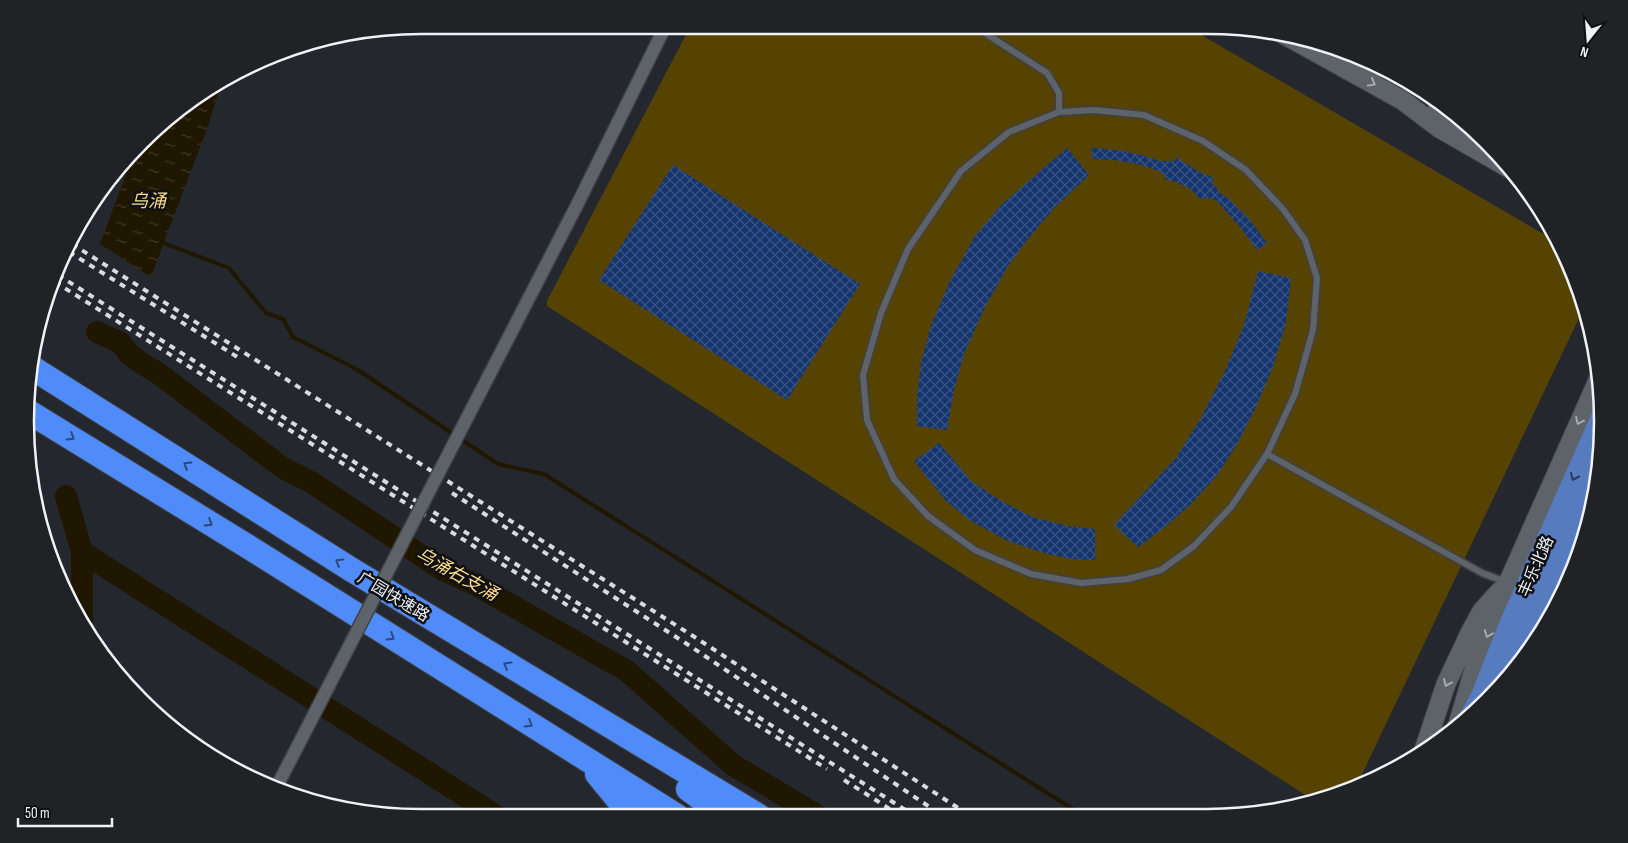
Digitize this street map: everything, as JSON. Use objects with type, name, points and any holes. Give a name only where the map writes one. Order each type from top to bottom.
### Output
[{"type":"highway","name":"广园快速路","points":[[37,370],[352,570],[747,809]]},
{"type":"highway","points":[[34,415],[247,546],[666,809]]},
{"type":"highway","points":[[579,708],[716,809]]},
{"type":"highway","points":[[585,759],[626,809]]},
{"type":"main road","points":[[1306,47],[1402,100],[1449,119]]},
{"type":"main road","points":[[1402,100],[1439,128],[1491,158]]},
{"type":"main road","points":[[1460,715],[1474,670],[1508,583],[1593,392]]},
{"type":"main road","name":"丰乐北路","points":[[1481,696],[1508,627],[1594,434]]},
{"type":"main road","name":"丰乐北路","points":[[1518,652],[1587,495]]},
{"type":"main road","points":[[1427,740],[1446,684],[1471,631],[1482,611],[1508,583]]},
{"type":"street","points":[[279,782],[577,205],[662,34]]},
{"type":"lane","points":[[986,34],[1047,73],[1059,93],[1059,112]]},
{"type":"lane","points":[[1094,110],[1144,115],[1203,141],[1246,170],[1283,209],[1305,240],[1317,278],[1313,330],[1295,394],[1267,454],[1230,507],[1194,546],[1161,570],[1128,579],[1081,583],[1031,574],[975,550],[928,516],[894,479],[867,420],[863,375],[881,314],[908,249],[961,171],[1010,132],[1059,112],[1094,110]]},
{"type":"lane","points":[[1267,454],[1482,573],[1508,583]]},
{"type":"shaded area","points":[[686,34],[1200,34],[1546,235],[1565,273],[1580,317],[1361,777],[1307,796],[547,306],[547,301]]},
{"type":"water","name":"乌涌","points":[[219,91],[207,129],[151,277],[100,244],[128,168],[147,147],[166,130],[185,114]]},
{"type":"building","points":[[1067,148],[1089,175],[1055,207],[1027,240],[1008,266],[985,307],[964,354],[954,390],[947,430],[917,426],[917,396],[921,363],[931,325],[950,281],[975,236],[1002,204]]},
{"type":"building","points":[[1092,148],[1137,154],[1160,161],[1175,161],[1176,157],[1199,172],[1214,178],[1212,182],[1221,194],[1228,198],[1249,219],[1267,243],[1257,250],[1241,228],[1216,200],[1204,197],[1202,200],[1190,189],[1176,182],[1164,179],[1166,176],[1157,170],[1114,160],[1092,159]]},
{"type":"building","points":[[673,165],[860,284],[787,400],[599,280]]},
{"type":"building","points":[[1258,271],[1291,278],[1286,323],[1273,367],[1255,409],[1237,444],[1218,474],[1191,504],[1138,547],[1114,525],[1176,458],[1201,418],[1225,371],[1244,325]]},
{"type":"building","points":[[939,443],[972,482],[1001,501],[1032,517],[1067,526],[1095,529],[1095,560],[1071,559],[1044,553],[1008,541],[969,520],[945,500],[914,461]]},
{"type":"waterway","points":[[161,242],[229,268],[266,313],[283,319],[293,337],[358,370],[498,464],[544,474],[1073,809]]},
{"type":"waterway","name":"乌涌右支涌","points":[[97,332],[121,343],[129,354],[158,373],[283,468],[311,482],[443,570],[474,584],[627,671],[733,765],[806,809]]},
{"type":"waterway","name":"乌涌右支涌","points":[[66,496],[82,552],[82,608]]},
{"type":"waterway","name":"乌涌右支涌","points":[[82,552],[485,809]]},
{"type":"railway","points":[[76,246],[693,636],[960,809]]},
{"type":"railway","points":[[72,254],[239,358]]},
{"type":"railway","points":[[61,277],[904,809]]},
{"type":"railway","points":[[59,284],[827,769]]},
{"type":"railway","points":[[452,493],[687,644],[933,809]]},
{"type":"railway","points":[[844,780],[890,809]]}]
